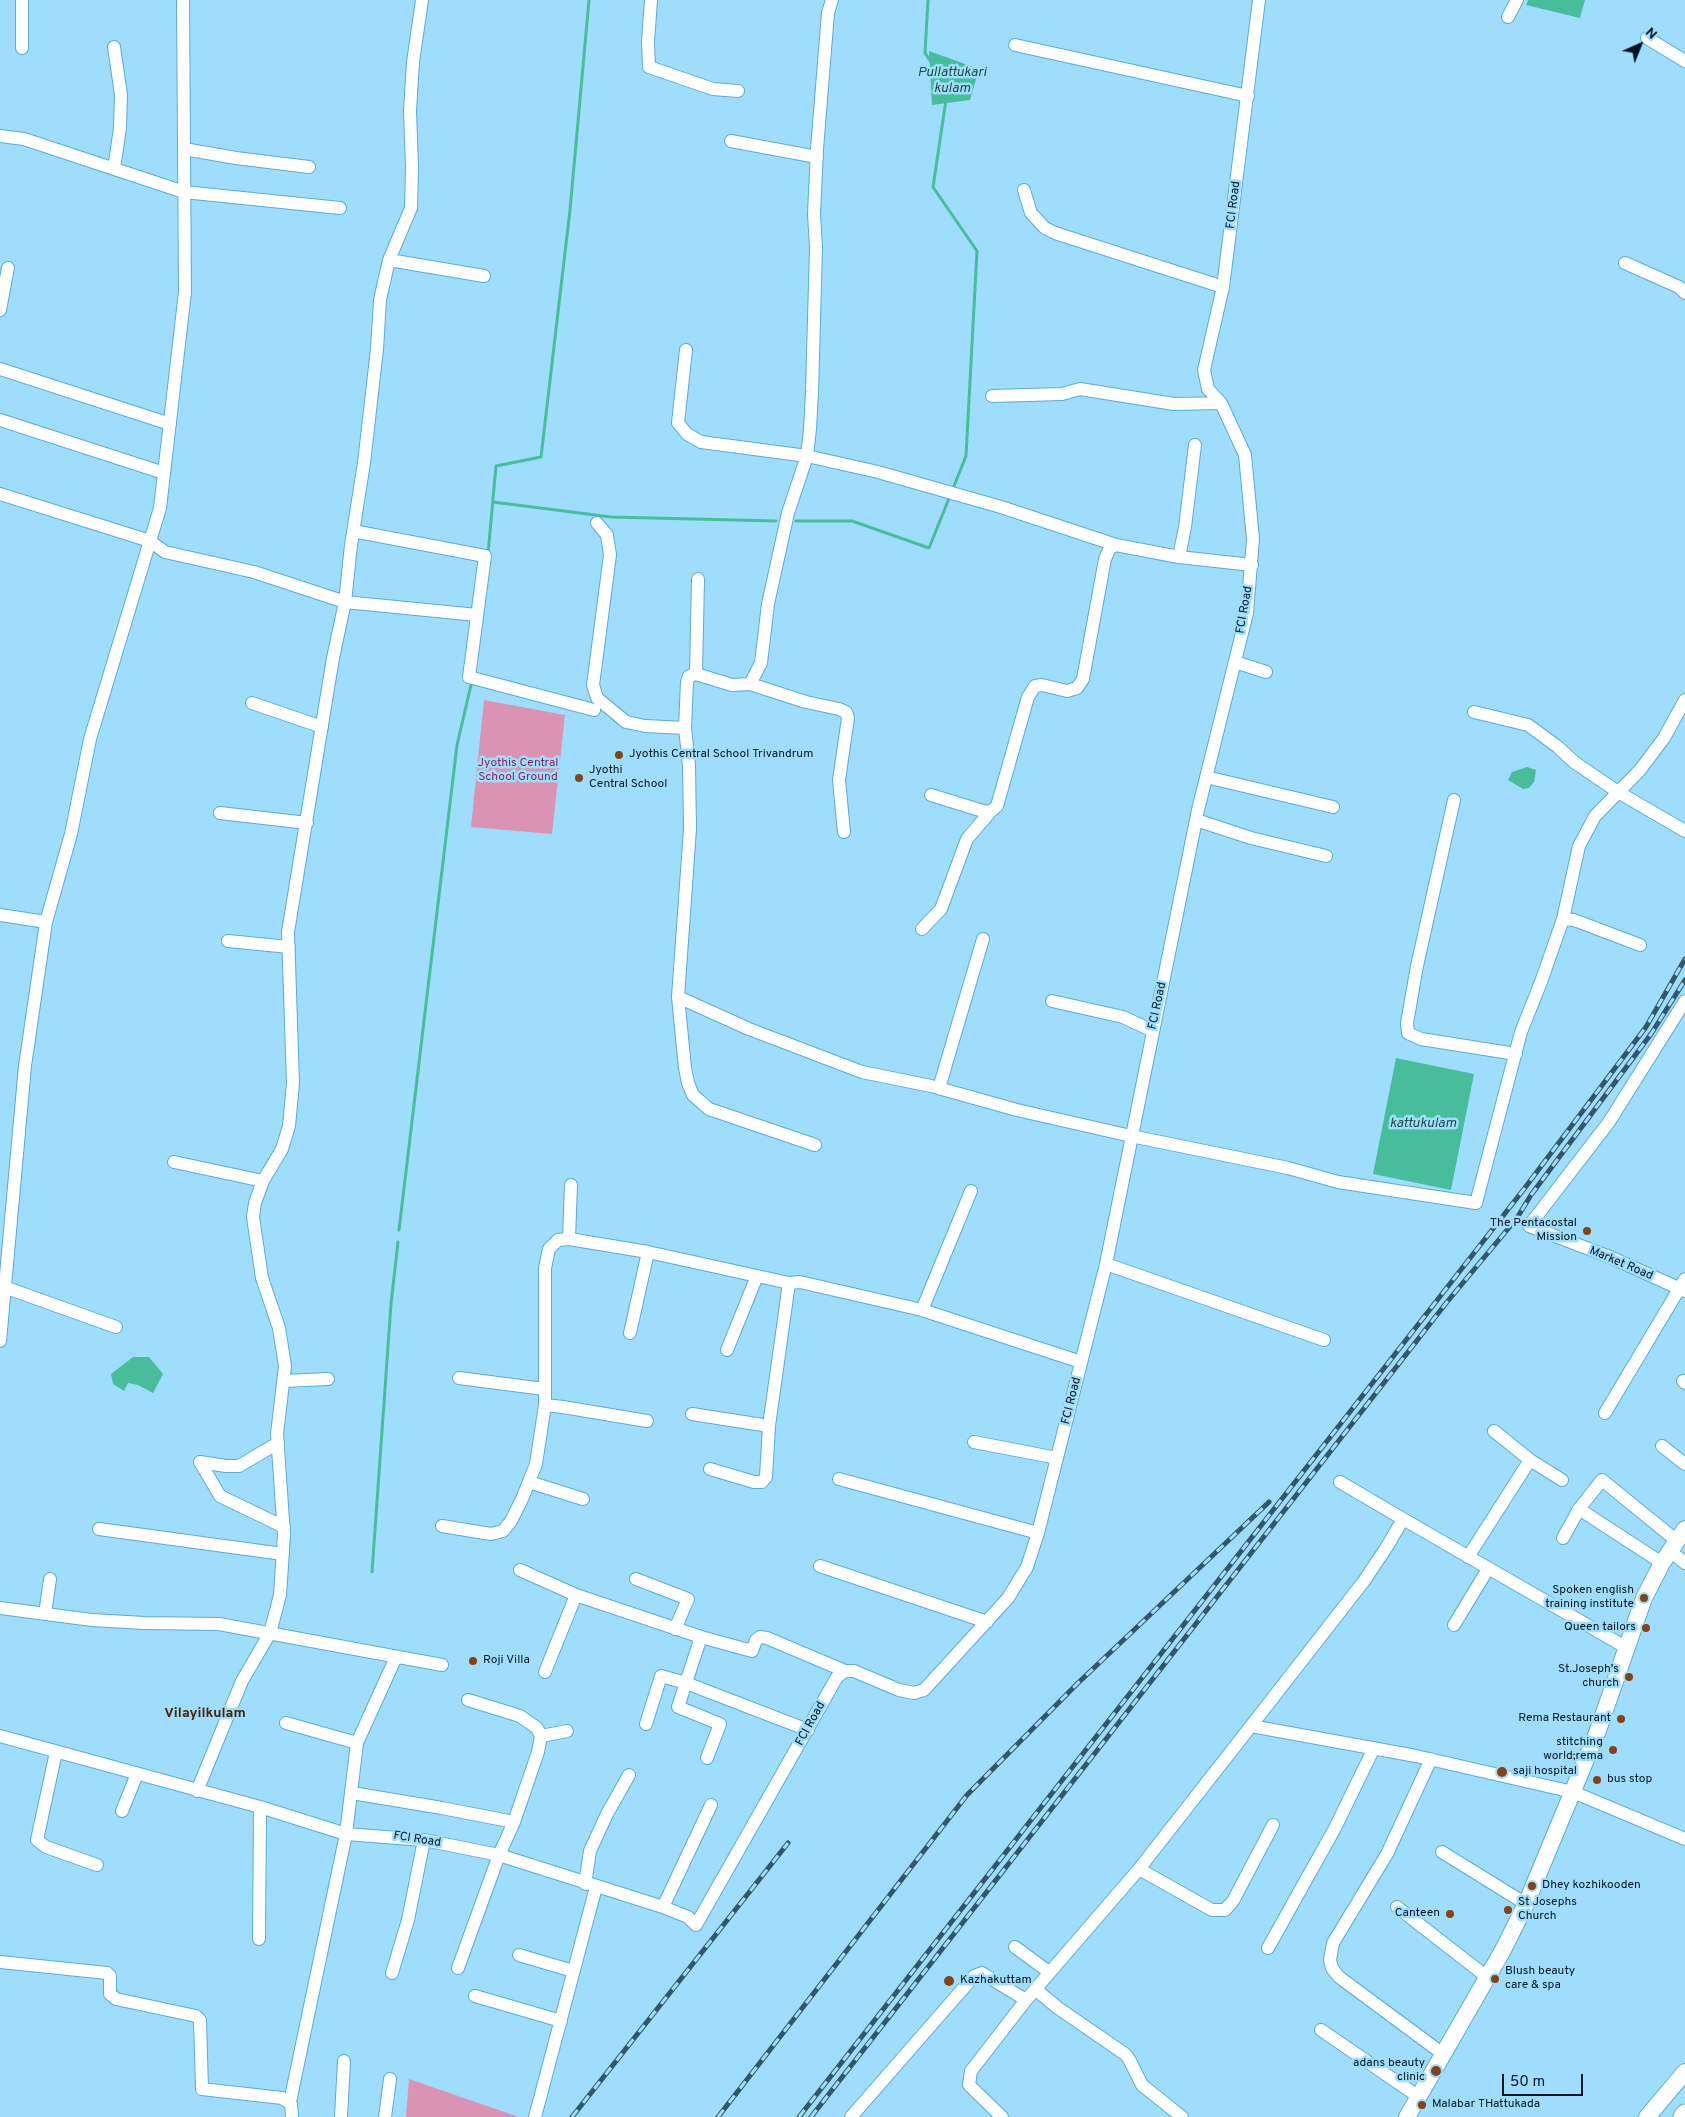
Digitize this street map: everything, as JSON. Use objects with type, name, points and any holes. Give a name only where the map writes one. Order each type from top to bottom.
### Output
[{"type":"main road","points":[[1407,2117],[1487,1977],[1526,1904],[1597,1733],[1644,1598],[1673,1546]]},
{"type":"main road","points":[[1647,2117],[1685,2072]]},
{"type":"main road","points":[[1657,2117],[1685,2082]]},
{"type":"street","points":[[22,0],[22,48]]},
{"type":"street","points":[[0,1341],[25,1066],[46,922],[71,834],[90,739],[160,508],[185,292],[183,0]]},
{"type":"street","points":[[198,1791],[242,1681],[270,1633],[280,1595],[284,1527],[278,1443],[285,1366],[279,1328],[262,1278],[254,1230],[256,1203],[263,1181],[282,1149],[289,1126],[293,1083],[288,932],[345,602],[353,532],[364,463],[377,349],[380,300],[389,260],[411,208],[410,111],[413,62],[422,0]]},
{"type":"street","points":[[651,0],[648,42],[650,67],[713,89],[738,91]]},
{"type":"street","points":[[750,684],[761,663],[768,604],[788,513],[807,456],[812,392],[816,247],[814,214],[816,157],[828,13],[832,0]]},
{"type":"street","name":"FCI Road","points":[[0,1736],[260,1808],[346,1834],[424,1840],[499,1855],[590,1886],[663,1907],[688,1917],[696,1925],[837,1677],[844,1671],[863,1673],[898,1690],[914,1694],[924,1690],[1008,1598],[1027,1567],[1074,1398],[1081,1362],[1106,1264],[1196,820],[1247,613],[1254,539],[1245,455],[1221,403],[1208,389],[1204,370],[1223,288],[1259,0]]},
{"type":"street","points":[[1508,17],[1517,0]]},
{"type":"street","points":[[1647,38],[1685,61]]},
{"type":"street","points":[[1015,45],[1248,96]]},
{"type":"street","points":[[114,47],[121,95],[120,128],[114,169]]},
{"type":"street","points":[[0,136],[24,139],[184,192],[340,208]]},
{"type":"street","points":[[731,141],[816,157]]},
{"type":"street","points":[[184,149],[309,167]]},
{"type":"street","points":[[1024,190],[1031,213],[1045,228],[1055,233],[1223,288]]},
{"type":"street","points":[[389,260],[484,276]]},
{"type":"street","points":[[1625,262],[1679,287],[1685,293]]},
{"type":"street","points":[[0,310],[8,268]]},
{"type":"street","points":[[686,350],[678,422],[687,434],[701,442],[807,456],[878,472],[1001,507],[1116,545],[1179,557],[1252,565]]},
{"type":"street","points":[[0,369],[170,424]]},
{"type":"street","points":[[992,396],[1062,394],[1080,389],[1174,404],[1221,403]]},
{"type":"street","points":[[0,420],[164,473]]},
{"type":"street","points":[[1179,557],[1185,527],[1195,445]]},
{"type":"street","points":[[0,494],[150,541],[165,552],[254,572],[345,602],[477,615]]},
{"type":"street","points":[[597,523],[607,535],[610,555],[593,684],[597,698],[626,722],[645,726],[685,728]]},
{"type":"street","points":[[353,532],[485,556],[469,677],[594,710]]},
{"type":"street","points":[[922,929],[941,910],[967,839],[997,806],[1028,697],[1035,686],[1042,685],[1067,691],[1077,688],[1084,679],[1106,559],[1110,548],[1116,545]]},
{"type":"street","points":[[696,674],[698,579]]},
{"type":"street","points":[[1235,662],[1266,672]]},
{"type":"street","points":[[815,1145],[708,1108],[693,1094],[688,1083],[678,997],[690,829],[689,765],[685,728],[686,682],[689,676],[696,674],[732,685],[750,684],[806,702],[846,712],[848,718],[839,780],[844,832]]},
{"type":"street","points":[[678,997],[749,1030],[862,1072],[939,1088],[1017,1110],[1131,1136],[1288,1168],[1338,1182],[1476,1203],[1521,1032],[1541,982],[1562,919],[1579,846],[1595,816],[1640,770],[1664,738],[1685,700]]},
{"type":"street","points":[[252,703],[322,727]]},
{"type":"street","points":[[1474,712],[1528,725],[1558,747],[1574,762],[1618,792],[1685,831]]},
{"type":"street","points":[[1206,777],[1334,807]]},
{"type":"street","points":[[931,795],[990,812]]},
{"type":"street","points":[[1454,800],[1417,966],[1407,1023],[1408,1033],[1422,1040],[1516,1054]]},
{"type":"street","points":[[220,813],[307,824]]},
{"type":"street","points":[[1196,820],[1251,838],[1326,856]]},
{"type":"street","points":[[0,915],[46,922]]},
{"type":"street","points":[[1562,919],[1574,920],[1640,945]]},
{"type":"street","points":[[939,1088],[983,939]]},
{"type":"street","points":[[228,941],[289,947]]},
{"type":"street","points":[[1052,1001],[1123,1017],[1153,1031]]},
{"type":"street","name":"Market Road","points":[[1683,1286],[1529,1226],[1609,1122],[1685,1001]]},
{"type":"street","points":[[174,1162],[263,1181]]},
{"type":"street","points":[[569,1239],[571,1185]]},
{"type":"street","points":[[922,1310],[971,1191]]},
{"type":"street","points":[[442,1526],[491,1534],[500,1533],[511,1521],[529,1482],[540,1447],[545,1405],[547,1255],[553,1244],[562,1239],[648,1252],[789,1283],[800,1282],[922,1310],[1081,1362]]},
{"type":"street","points":[[630,1333],[648,1252]]},
{"type":"street","points":[[1106,1264],[1324,1340]]},
{"type":"street","points":[[727,1350],[757,1276]]},
{"type":"street","points":[[710,1470],[754,1482],[762,1482],[766,1477],[769,1426],[789,1283]]},
{"type":"street","points":[[1605,1413],[1683,1286]]},
{"type":"street","points":[[4,1287],[116,1327]]},
{"type":"street","points":[[459,1378],[544,1389]]},
{"type":"street","points":[[284,1382],[328,1379]]},
{"type":"street","points":[[545,1405],[647,1421]]},
{"type":"street","points":[[692,1414],[769,1426]]},
{"type":"street","points":[[1494,1431],[1530,1460],[1562,1480]]},
{"type":"street","points":[[974,1442],[1057,1458]]},
{"type":"street","points":[[278,1443],[240,1466],[200,1462],[220,1496],[284,1527]]},
{"type":"street","points":[[1662,1446],[1685,1464]]},
{"type":"street","points":[[1468,1557],[1530,1460]]},
{"type":"street","points":[[839,1479],[1038,1533]]},
{"type":"street","points":[[1563,1538],[1579,1509],[1602,1480],[1673,1546],[1685,1563]]},
{"type":"street","points":[[529,1482],[583,1499]]},
{"type":"street","points":[[1340,1482],[1627,1648]]},
{"type":"street","points":[[1579,1509],[1673,1546]]},
{"type":"street","points":[[1002,2117],[970,2085],[971,2072],[1049,1972],[1139,1869],[1251,1726],[1364,1581],[1403,1519]]},
{"type":"street","points":[[99,1528],[283,1554]]},
{"type":"street","points":[[820,1566],[987,1622]]},
{"type":"street","points":[[1454,1625],[1488,1569]]},
{"type":"street","points":[[520,1570],[576,1595],[675,1629],[752,1650],[756,1640],[760,1637],[767,1638],[844,1671]]},
{"type":"street","points":[[45,1614],[50,1579]]},
{"type":"street","points":[[636,1579],[688,1600],[675,1629]]},
{"type":"street","points":[[545,1672],[576,1595]]},
{"type":"street","points":[[0,1608],[144,1623],[219,1624],[442,1665]]},
{"type":"street","points":[[701,1637],[678,1708],[720,1724],[707,1758]]},
{"type":"street","points":[[292,2117],[290,2102],[346,1834],[356,1744],[396,1657]]},
{"type":"street","points":[[646,1724],[661,1676],[686,1683],[808,1730]]},
{"type":"street","points":[[458,1968],[499,1855],[514,1822],[542,1736],[537,1728],[520,1716],[468,1700]]},
{"type":"street","points":[[286,1723],[356,1744]]},
{"type":"street","points":[[1251,1726],[1431,1759],[1573,1792],[1685,1839]]},
{"type":"street","points":[[542,1736],[567,1731]]},
{"type":"street","points":[[1268,1948],[1335,1828],[1374,1748]]},
{"type":"street","points":[[56,1752],[37,1840],[46,1847],[96,1865]]},
{"type":"street","points":[[1431,1759],[1387,1854],[1332,1943],[1330,1960],[1332,1968],[1339,1977],[1442,2054]]},
{"type":"street","points":[[122,1811],[137,1774]]},
{"type":"street","points":[[535,2117],[573,1971],[590,1886],[590,1851],[607,1814],[629,1775]]},
{"type":"street","points":[[352,1793],[514,1822]]},
{"type":"street","points":[[663,1907],[711,1805]]},
{"type":"street","points":[[259,1939],[260,1808]]},
{"type":"street","points":[[1139,1869],[1212,1910],[1225,1910],[1233,1901],[1273,1825]]},
{"type":"street","points":[[392,1973],[408,1920],[424,1840]]},
{"type":"street","points":[[1442,1852],[1526,1904]]},
{"type":"street","points":[[1397,1907],[1487,1977]]},
{"type":"street","points":[[1015,1948],[1049,1972]]},
{"type":"street","points":[[519,1955],[573,1971]]},
{"type":"street","points":[[0,1962],[107,1973],[110,1976],[110,1994],[116,2000],[192,2015],[200,2020],[202,2089],[282,2098],[290,2102]]},
{"type":"street","points":[[851,2117],[974,1976],[982,1973],[1026,2000]]},
{"type":"street","points":[[1035,1989],[1058,2008],[1125,2054],[1130,2059],[1142,2085],[1182,2117]]},
{"type":"street","points":[[475,1996],[561,2021]]},
{"type":"street","points":[[1321,2030],[1419,2097]]},
{"type":"street","points":[[341,2117],[344,2061]]},
{"type":"street","points":[[384,2117],[390,2079]]},
{"type":"green space","name":"Jyothis Central School Ground","points":[[484,700],[565,715],[552,834],[471,827]]},
{"type":"green space","points":[[409,2079],[519,2117],[406,2117]]},
{"type":"water","points":[[1528,0],[1585,0],[1580,18],[1526,5]]},
{"type":"water","name":"Pullattukari kulam","points":[[929,51],[979,69],[970,100],[932,105]]},
{"type":"water","points":[[1527,767],[1536,770],[1534,782],[1529,788],[1523,789],[1508,780],[1512,772]]},
{"type":"water","name":"kattukulam","points":[[1396,1058],[1474,1074],[1451,1190],[1373,1174]]},
{"type":"water","points":[[133,1357],[149,1357],[163,1374],[153,1393],[138,1385],[128,1383],[124,1391],[113,1384],[111,1374]]},
{"type":"waterway","points":[[488,554],[496,466],[541,457],[570,210],[589,0]]},
{"type":"waterway","points":[[928,0],[925,53],[931,62]]},
{"type":"waterway","points":[[946,100],[933,187],[977,251],[966,456],[952,491]]},
{"type":"waterway","points":[[796,521],[852,521],[929,548],[950,496]]},
{"type":"waterway","points":[[493,502],[611,517],[776,521]]},
{"type":"waterway","points":[[399,1230],[457,745],[471,685]]},
{"type":"waterway","points":[[372,1572],[391,1304],[398,1242]]},
{"type":"railway","points":[[799,2117],[1524,1189],[1646,1027],[1685,959]]},
{"type":"railway","points":[[811,2117],[1447,1302],[1517,1218],[1531,1195],[1651,1034],[1685,980]]},
{"type":"railway","points":[[718,2117],[967,1795],[1078,1683],[1269,1502]]},
{"type":"railway","points":[[572,2117],[788,1843]]},
{"type":"place","name":"Jyothis Central School Trivandrum","points":[[619,755]]},
{"type":"place","name":"Jyothi Central School","points":[[579,778]]},
{"type":"place","name":"The Pentacostal Mission","points":[[1587,1231]]},
{"type":"place","name":"Spoken english training institute","points":[[1644,1598]]},
{"type":"place","name":"Queen tailors","points":[[1646,1628]]},
{"type":"place","name":"Roji Villa","points":[[473,1661]]},
{"type":"place","name":"St.Joseph's church","points":[[1629,1677]]},
{"type":"place","name":"Rema Restaurant","points":[[1621,1719]]},
{"type":"place","name":"stitching world;rema","points":[[1613,1750]]},
{"type":"place","name":"saji hospital","points":[[1502,1772]]},
{"type":"place","name":"bus stop","points":[[1597,1780]]},
{"type":"place","name":"Dhey kozhikooden","points":[[1532,1886]]},
{"type":"place","name":"St Josephs Church","points":[[1508,1910]]},
{"type":"place","name":"Canteen","points":[[1450,1914]]},
{"type":"place","name":"Blush beauty care & spa","points":[[1495,1979]]},
{"type":"place","name":"Kazhakuttam","points":[[949,1981]]},
{"type":"place","name":"adans beauty clinic","points":[[1436,2071]]},
{"type":"place","name":"Malabar THattukada","points":[[1422,2105]]},
{"type":"district","name":"Vilayilkulam","points":[[205,1714]]}]
